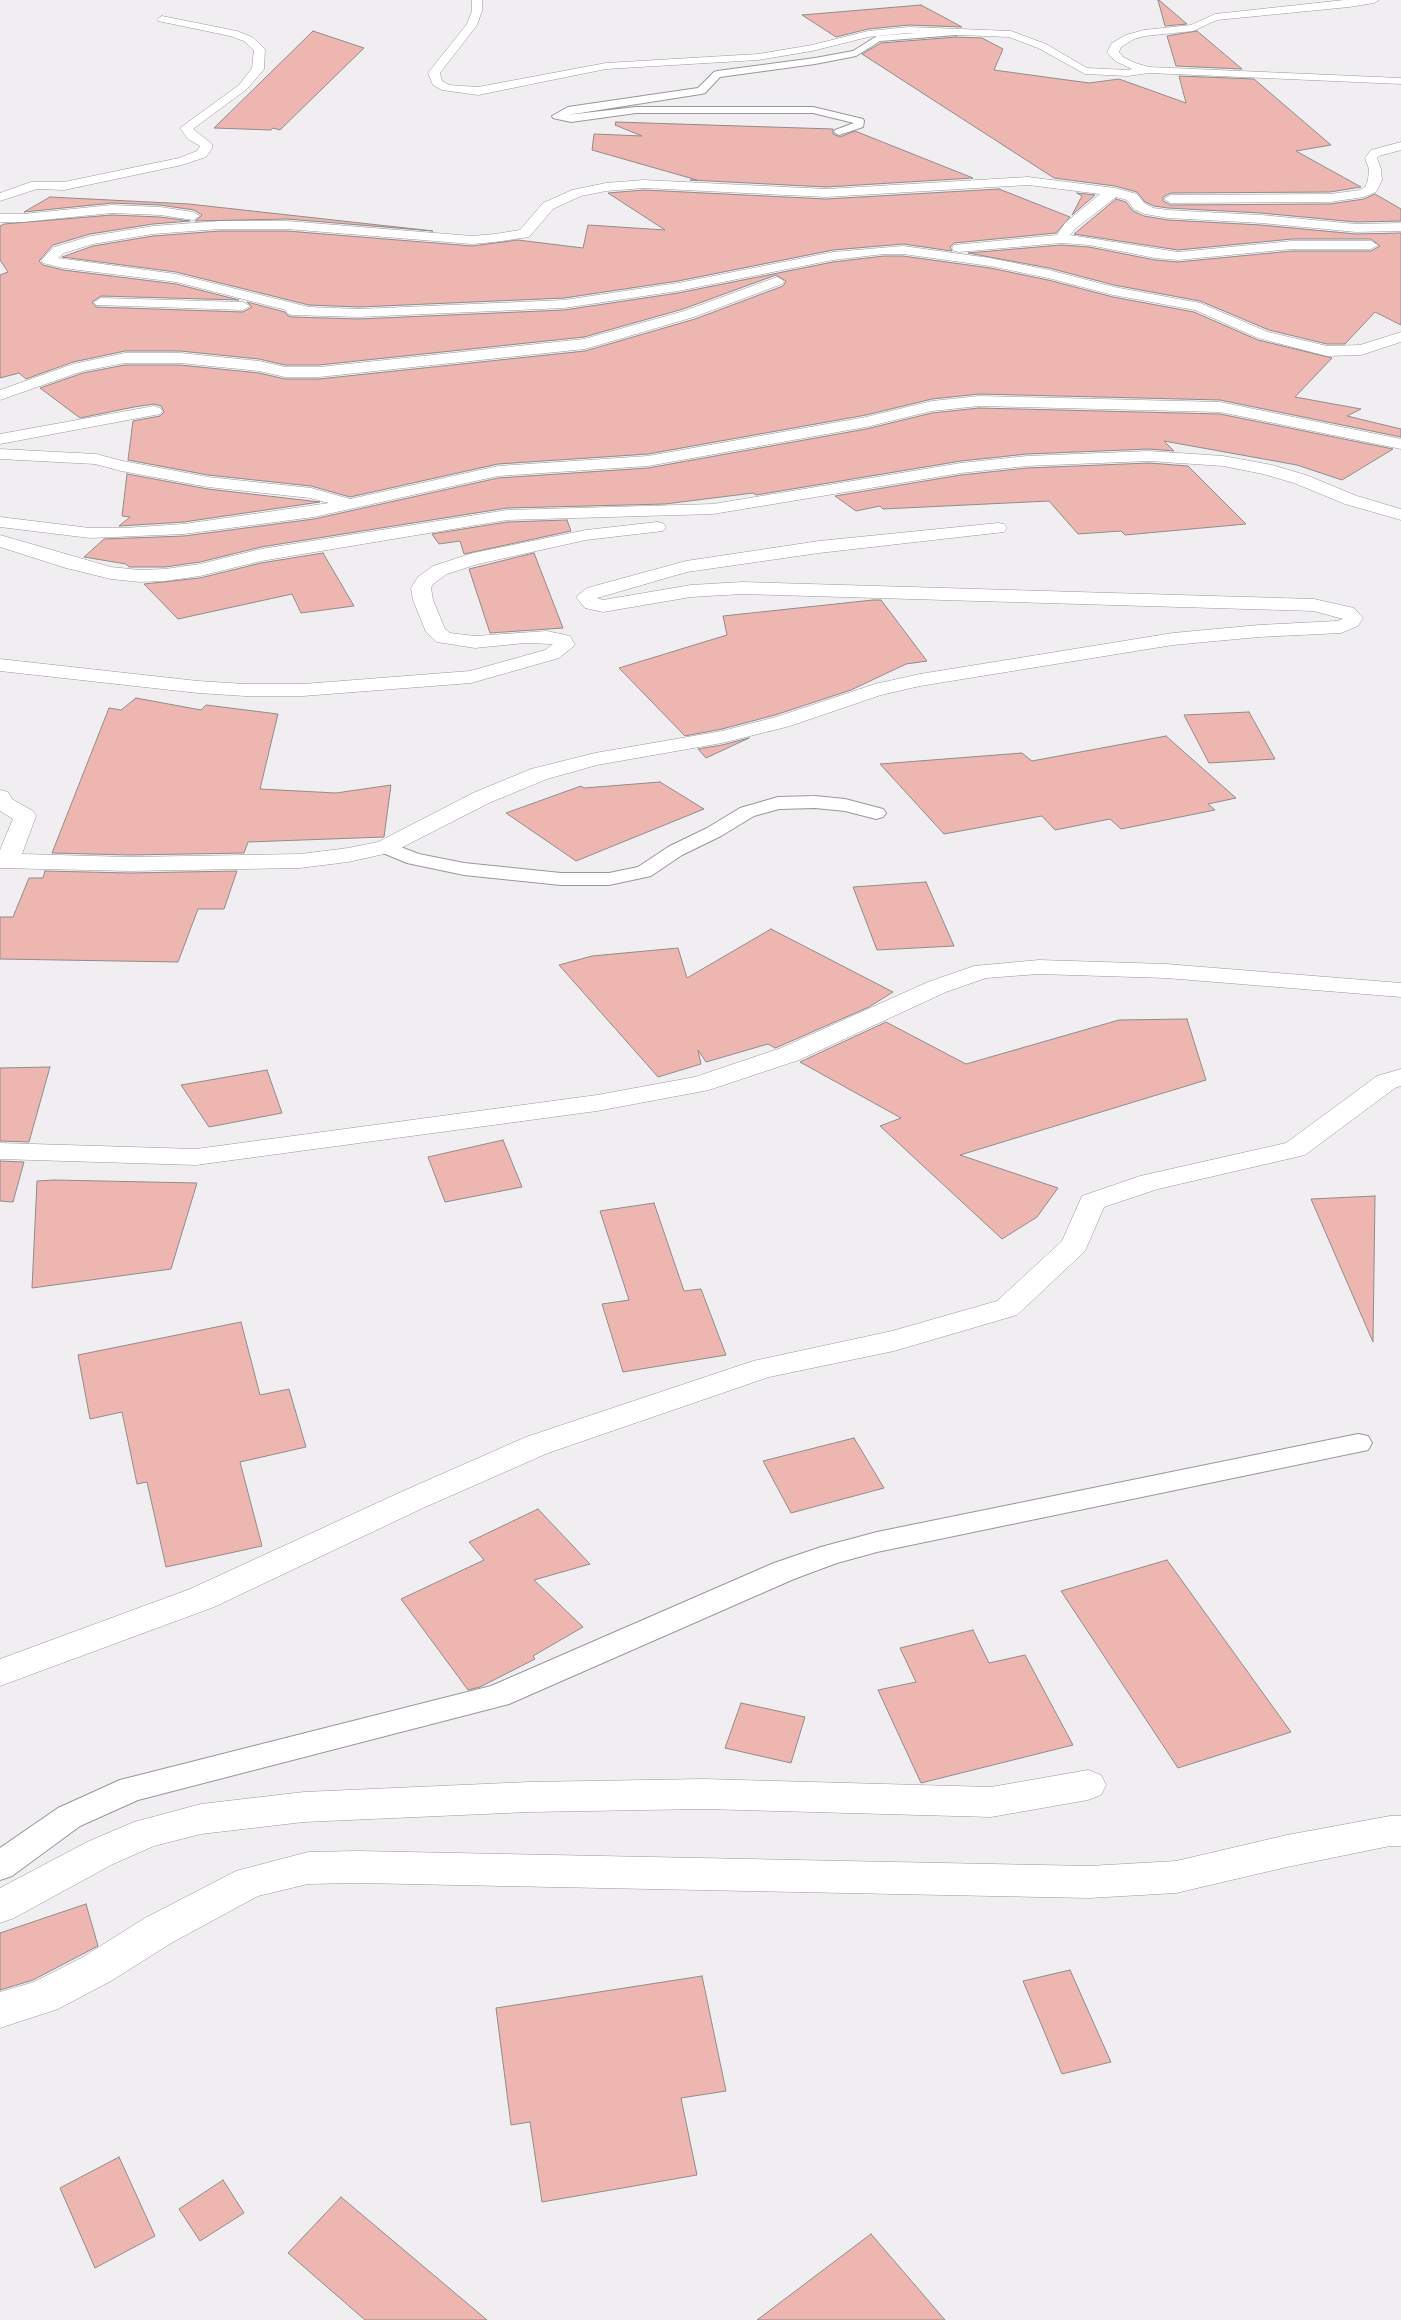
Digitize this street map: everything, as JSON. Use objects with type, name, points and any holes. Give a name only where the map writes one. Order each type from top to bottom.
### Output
[{"type":"street","points":[[477,0],[477,12],[472,25],[434,74],[437,83],[446,88],[478,91],[606,66],[758,57],[887,31],[980,32],[1018,36],[1042,46],[1085,71],[1128,73],[1149,70],[1401,81]]},
{"type":"street","points":[[1149,70],[1119,59],[1113,52],[1116,45],[1130,37],[1144,33],[1193,28],[1210,18],[1224,15],[1374,0]]},
{"type":"street","points":[[0,197],[36,186],[64,186],[182,161],[202,154],[206,144],[192,136],[186,128],[243,87],[258,69],[259,49],[248,39],[233,33],[162,19]]},
{"type":"street","points":[[1137,201],[1212,197],[1350,196],[1371,189],[1375,180],[1371,158],[1375,153],[1401,146]]},
{"type":"street","points":[[1373,164],[1389,164]]},
{"type":"street","points":[[310,312],[226,288],[176,278],[63,264],[48,260],[59,250],[92,240],[153,230],[220,225],[286,225],[464,239],[495,238],[524,234],[548,206],[577,193],[606,187],[644,184],[826,193],[1028,181],[1115,192],[1132,197],[1139,206],[1150,211],[1168,214],[1261,219],[1356,228],[1401,226]]},
{"type":"street","points":[[1061,239],[1070,226],[1115,192]]},
{"type":"street","points":[[0,218],[23,218],[112,209],[181,213],[210,220],[220,225]]},
{"type":"street","points":[[101,302],[216,304],[310,312],[359,313],[564,304],[678,287],[833,256],[884,250],[955,248],[1061,239],[1089,241],[1172,256],[1292,245],[1382,245]]},
{"type":"street","points":[[903,250],[990,262],[1049,274],[1113,291],[1200,307],[1263,335],[1327,351],[1361,350],[1401,337]]},
{"type":"street","points":[[0,395],[79,368],[125,358],[180,358],[258,366],[285,372],[320,372],[585,344],[689,314],[794,275],[833,256]]},
{"type":"street","points":[[0,522],[90,533],[124,534],[184,529],[314,512],[498,471],[648,461],[866,422],[932,406],[979,401],[1220,407],[1401,444]]},
{"type":"street","points":[[0,439],[154,411]]},
{"type":"street","points":[[0,454],[96,459],[121,466],[208,482],[310,493],[351,504]]},
{"type":"street","points":[[0,541],[73,564],[111,573],[140,576],[200,570],[261,555],[507,515],[714,509],[961,468],[1028,461],[1149,456],[1223,461],[1266,469],[1300,479],[1351,500],[1401,516]]},
{"type":"street","points":[[0,665],[198,687],[245,690],[303,690],[471,677],[552,654],[565,645],[563,640],[532,637],[475,642],[444,638],[436,632],[421,588],[425,581],[433,574],[472,560],[552,542],[683,522],[714,509]]},
{"type":"street","points":[[1,861],[129,864],[300,861],[348,855],[385,847],[481,798],[539,774],[596,759],[722,737],[774,724],[875,690],[920,680],[1173,640],[1259,631],[1341,627],[1351,622],[1353,618],[1347,612],[1314,605],[752,588],[692,591],[603,606],[592,604],[586,597],[594,592],[686,567],[819,547],[998,528]]},
{"type":"street","points":[[0,797],[2,803],[25,816],[22,828],[10,854],[1,861]]},
{"type":"street","points":[[3,1153],[196,1157],[596,1103],[700,1084],[790,1054],[937,987],[983,971],[1039,967],[1166,971],[1401,990]]},
{"type":"street","points":[[0,1673],[202,1598],[412,1500],[537,1445],[764,1368],[894,1341],[1007,1308],[1044,1276],[1074,1245],[1092,1202],[1150,1182],[1295,1150],[1386,1082],[1401,1077]]},
{"type":"street","points":[[0,1907],[100,1853],[148,1833],[202,1819],[304,1807],[529,1797],[704,1794],[991,1802],[1088,1785]]},
{"type":"street","points":[[0,2010],[44,1997],[97,1969],[160,1930],[249,1882],[308,1868],[368,1867],[1090,1882],[1176,1877],[1287,1851],[1390,1830],[1401,1831]]},
{"type":"lane","points":[[839,132],[859,125],[859,121],[813,110],[636,110],[571,119],[556,116],[568,110],[701,91],[717,74],[815,61],[856,53],[877,39],[887,37],[980,32]]},
{"type":"lane","points":[[385,847],[414,859],[464,869],[561,879],[610,879],[644,872],[675,851],[714,832],[747,812],[778,803],[845,805],[876,813]]},
{"type":"lane","points":[[0,1866],[69,1817],[131,1789],[498,1696],[784,1571],[831,1554],[877,1542],[1358,1443]]},
{"type":"building","points":[[1159,0],[1187,24],[1165,26]]},
{"type":"building","points":[[921,5],[962,27],[909,25],[868,29],[836,37],[802,15]]},
{"type":"building","points":[[313,31],[364,48],[280,130],[273,128],[271,130],[214,128]]},
{"type":"building","points":[[1197,31],[1242,69],[1176,66],[1167,36]]},
{"type":"building","points":[[956,37],[982,38],[1003,49],[994,70],[1089,83],[1119,79],[1186,103],[1179,76],[1254,79],[1331,145],[1296,151],[1361,187],[1330,192],[1171,193],[1163,197],[1163,201],[1171,205],[1330,204],[1364,199],[1375,194],[1401,209],[1401,221],[1356,222],[1261,213],[1168,208],[1154,206],[1145,202],[1137,192],[1115,186],[1054,178],[862,54],[881,43]]},
{"type":"building","points":[[616,122],[833,129],[833,134],[840,137],[855,131],[973,178],[826,187],[690,180],[697,180],[592,150],[594,134],[642,136],[615,125]]},
{"type":"building","points":[[999,189],[1070,217],[1056,233],[954,243],[950,247],[952,251],[903,244],[833,250],[678,281],[564,298],[359,307],[309,305],[176,272],[62,257],[93,246],[153,236],[220,231],[287,231],[472,246],[518,240],[583,248],[588,225],[665,230],[608,193],[644,190],[826,199]]},
{"type":"building","points":[[1077,193],[1095,195],[1072,215],[1082,196]]},
{"type":"building","points":[[50,197],[189,204],[433,231],[287,219],[195,221],[202,215],[194,210],[160,205],[112,203],[24,212]]},
{"type":"building","points":[[1116,199],[1126,202],[1133,211],[1144,216],[1168,220],[1261,225],[1356,234],[1401,233],[1401,325],[1375,312],[1345,344],[1327,344],[1269,330],[1200,301],[1114,285],[1049,268],[968,253],[1061,245],[1089,247],[1155,260],[1178,262],[1292,251],[1371,251],[1380,246],[1371,239],[1292,239],[1178,250],[1074,234]]},
{"type":"building","points":[[112,215],[160,217],[190,221],[153,224],[90,234],[53,245],[39,261],[43,265],[63,270],[176,284],[239,300],[101,296],[92,302],[96,307],[243,312],[252,307],[247,302],[285,312],[288,316],[293,317],[359,319],[564,310],[678,293],[833,262],[884,256],[903,256],[990,268],[1048,280],[1113,297],[1194,312],[1258,340],[1332,358],[1295,397],[1361,409],[1347,416],[1401,429],[1401,437],[1220,400],[979,394],[932,399],[866,415],[648,454],[498,464],[350,497],[311,486],[208,475],[128,460],[133,421],[160,416],[164,412],[161,406],[154,404],[80,418],[40,388],[83,373],[125,365],[180,365],[259,373],[285,379],[319,379],[585,351],[695,319],[783,286],[786,281],[776,275],[683,309],[584,337],[319,365],[285,365],[259,359],[180,351],[125,351],[73,362],[26,379],[19,373],[0,378],[0,275],[8,272],[0,260],[0,226],[4,224]]},
{"type":"building","points":[[979,408],[1220,414],[1393,449],[1342,480],[1297,465],[1164,441],[1174,451],[1149,449],[1027,454],[961,461],[756,495],[753,493],[665,504],[507,508],[261,547],[200,562],[165,567],[129,567],[126,564],[84,557],[104,539],[184,536],[314,519],[498,478],[648,468],[866,429],[932,413]]},
{"type":"building","points":[[1149,463],[1188,466],[1246,524],[1125,535],[1121,531],[1078,534],[1049,501],[883,509],[880,506],[856,511],[835,496],[961,475],[1027,468]]},
{"type":"building","points":[[127,474],[208,489],[320,502],[184,522],[119,526],[130,517],[122,516]]},
{"type":"building","points":[[567,520],[571,531],[464,554],[460,541],[439,544],[432,534],[507,522]]},
{"type":"building","points":[[323,553],[354,606],[301,613],[292,594],[178,619],[144,584],[200,578],[261,563]]},
{"type":"building","points":[[534,553],[563,628],[490,633],[469,569]]},
{"type":"building","points":[[881,600],[927,661],[906,664],[851,690],[775,715],[722,729],[685,736],[619,668],[727,635],[723,616]]},
{"type":"building","points":[[136,698],[201,710],[206,705],[278,714],[260,789],[336,793],[391,785],[384,837],[248,842],[244,853],[129,855],[52,853],[109,708],[121,710]]},
{"type":"building","points":[[1249,712],[1275,759],[1209,763],[1184,715]]},
{"type":"building","points":[[1166,736],[1236,798],[1208,804],[1215,810],[1121,829],[1110,819],[1055,830],[1042,816],[944,834],[880,764],[1022,753],[1032,761]]},
{"type":"building","points":[[749,738],[706,758],[698,749],[722,745]]},
{"type":"building","points":[[660,782],[704,809],[576,861],[506,813],[581,786],[584,788]]},
{"type":"building","points":[[45,871],[129,873],[237,871],[224,909],[198,909],[178,962],[0,959],[0,917],[13,917],[29,878],[43,878]]},
{"type":"building","points":[[926,882],[954,946],[877,950],[853,887]]},
{"type":"building","points":[[771,929],[893,992],[869,1007],[775,1048],[768,1044],[706,1062],[698,1050],[701,1064],[658,1077],[559,965],[592,956],[678,948],[687,978]]},
{"type":"building","points":[[1187,1019],[1206,1080],[960,1155],[1058,1188],[1037,1217],[1002,1239],[880,1126],[901,1118],[800,1062],[886,1022],[966,1064],[1119,1020]]},
{"type":"building","points":[[50,1067],[29,1142],[0,1141],[0,1068]]},
{"type":"building","points":[[267,1070],[282,1113],[209,1127],[181,1085]]},
{"type":"building","points":[[503,1140],[522,1187],[445,1202],[428,1157]]},
{"type":"building","points":[[0,1161],[24,1162],[13,1202],[0,1201]]},
{"type":"building","points":[[37,1181],[197,1183],[171,1269],[32,1288]]},
{"type":"building","points":[[1375,1196],[1373,1342],[1311,1199]]},
{"type":"building","points":[[654,1203],[684,1291],[701,1289],[726,1355],[623,1372],[602,1304],[629,1300],[600,1211]]},
{"type":"building","points":[[241,1322],[260,1395],[289,1389],[306,1447],[240,1462],[262,1546],[166,1567],[147,1482],[137,1484],[122,1412],[90,1419],[78,1355]]},
{"type":"building","points":[[854,1438],[884,1488],[791,1513],[763,1461]]},
{"type":"building","points":[[538,1509],[590,1564],[534,1580],[583,1627],[533,1656],[535,1659],[480,1687],[468,1690],[401,1599],[484,1560],[469,1542]]},
{"type":"building","points":[[1167,1560],[1291,1732],[1178,1768],[1061,1591]]},
{"type":"building","points":[[973,1630],[989,1663],[1025,1655],[1073,1745],[921,1783],[878,1690],[916,1682],[900,1648]]},
{"type":"building","points":[[741,1703],[805,1717],[791,1763],[725,1748]]},
{"type":"building","points":[[86,1904],[98,1946],[33,1980],[0,1990],[0,1933]]},
{"type":"building","points":[[1070,1970],[1111,2062],[1062,2074],[1023,1981]]},
{"type":"building","points":[[702,1976],[726,2091],[681,2098],[697,2175],[542,2202],[530,2122],[511,2125],[496,2008]]},
{"type":"building","points":[[119,2157],[155,2236],[95,2268],[60,2188]]},
{"type":"building","points":[[223,2180],[244,2213],[200,2241],[179,2209]]},
{"type":"building","points":[[341,2197],[487,2320],[365,2320],[288,2253]]},
{"type":"building","points":[[871,2234],[945,2320],[757,2320]]}]
